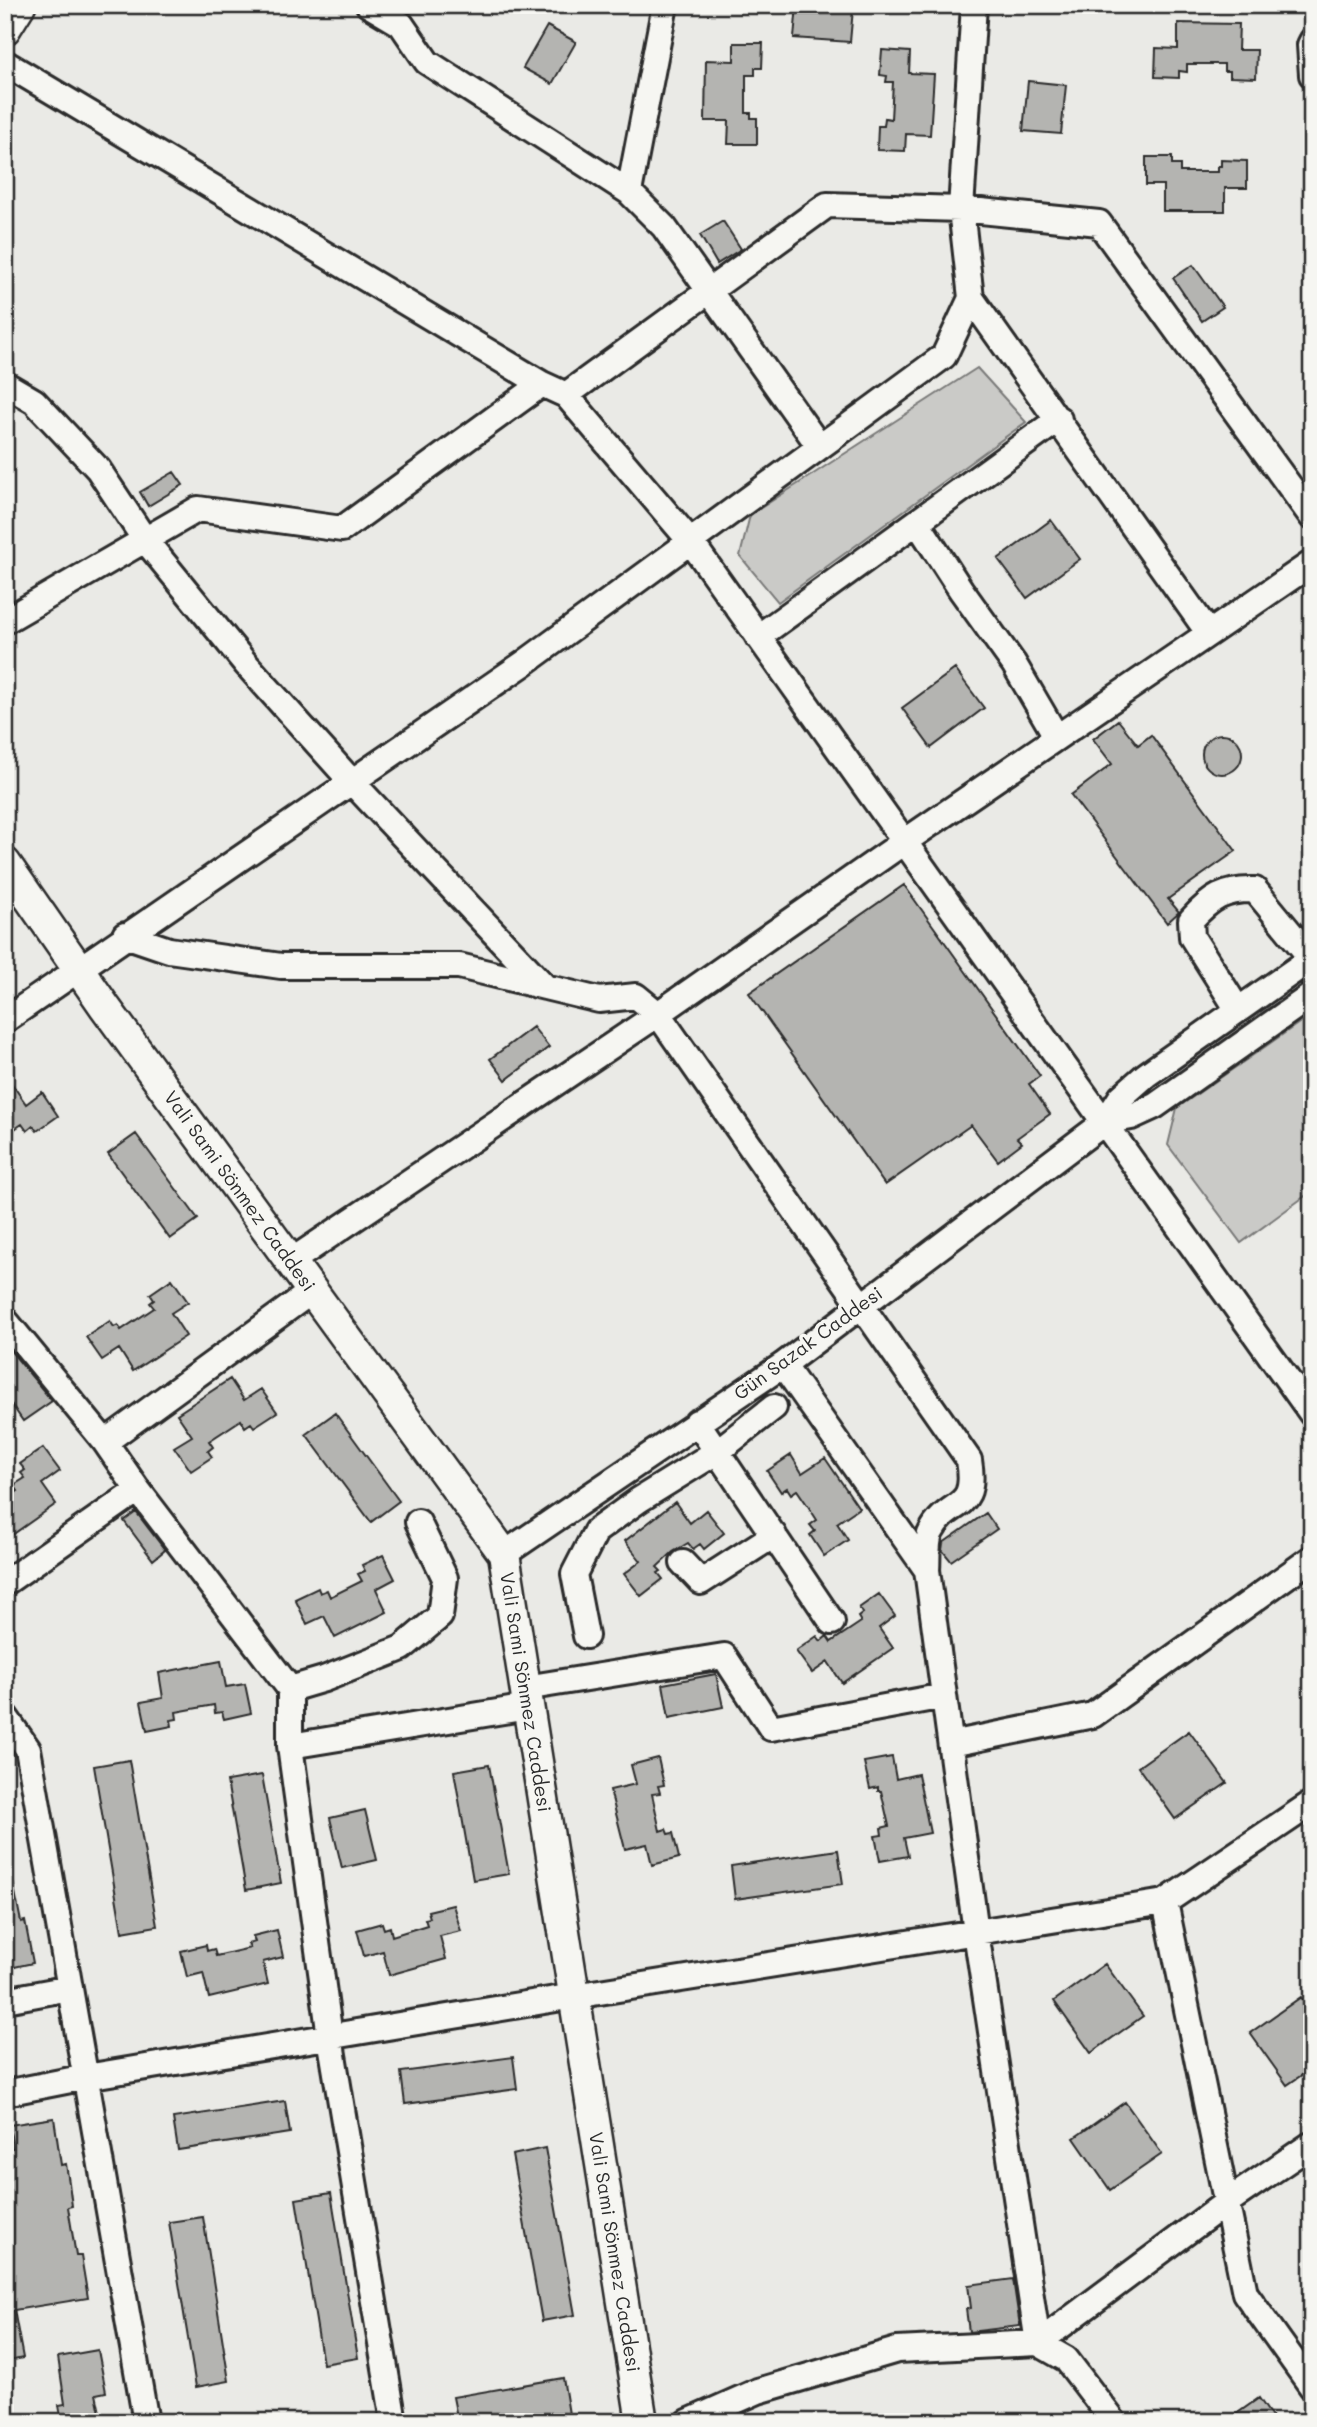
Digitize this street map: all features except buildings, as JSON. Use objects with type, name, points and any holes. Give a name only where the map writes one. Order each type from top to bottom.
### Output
[{"type":"main road","points":[[5,29],[20,5]]},
{"type":"main road","name":"Vali Sami Sönmez Caddesi","points":[[5,863],[290,1262],[504,1554],[642,2422]]},
{"type":"street","points":[[369,5],[401,24],[427,62],[629,192],[664,227],[819,446]]},
{"type":"street","points":[[629,192],[665,5]]},
{"type":"street","points":[[974,5],[961,209],[971,298],[1208,632]]},
{"type":"street","points":[[1312,41],[1312,75]]},
{"type":"street","points":[[5,64],[566,396],[691,542],[1312,1414]]},
{"type":"street","points":[[566,396],[827,205],[961,209],[1099,223],[1312,517]]},
{"type":"street","points":[[5,1020],[523,664],[944,356],[971,298]]},
{"type":"street","points":[[5,384],[34,401],[98,469],[145,540],[246,663],[351,781],[545,987]]},
{"type":"street","points":[[5,621],[198,509],[342,529],[542,384]]},
{"type":"street","points":[[758,637],[1059,419]]},
{"type":"street","points":[[917,522],[1014,664],[1056,736]]},
{"type":"street","points":[[290,1262],[659,1014],[1056,736],[1312,563]]},
{"type":"street","points":[[1238,1010],[1192,937],[1191,920],[1208,901],[1234,889],[1255,890],[1312,958]]},
{"type":"street","points":[[125,935],[169,950],[281,966],[459,966],[599,1000],[636,996],[659,1014],[969,1460],[973,1481],[966,1499],[942,1518],[930,1533],[927,1570],[976,1932],[1038,2343]]},
{"type":"street","name":"Gün Sazak Caddesi","points":[[504,1554],[783,1365],[1105,1122],[1121,1097],[1146,1075],[1312,958]]},
{"type":"street","name":"Gün Sazak Caddesi","points":[[1105,1122],[1131,1117],[1155,1106],[1312,995]]},
{"type":"street","points":[[105,1442],[312,1291]]},
{"type":"street","points":[[5,1320],[105,1442],[138,1490],[290,1689],[290,1746],[330,2037],[394,2422]]},
{"type":"street","points":[[783,1365],[927,1570]]},
{"type":"street","points":[[586,1636],[574,1574],[596,1531],[639,1500],[718,1451],[774,1407]]},
{"type":"street","points":[[696,1422],[832,1622]]},
{"type":"street","points":[[5,1583],[138,1490]]},
{"type":"street","points":[[290,1689],[324,1679],[402,1648],[440,1616],[446,1578],[418,1522]]},
{"type":"street","points":[[682,1563],[701,1582],[774,1535]]},
{"type":"street","points":[[951,1744],[1093,1715],[1312,1558]]},
{"type":"street","points":[[290,1746],[724,1657],[771,1728],[944,1696]]},
{"type":"street","points":[[5,1716],[28,1749],[146,2422]]},
{"type":"street","points":[[5,2093],[86,2077],[574,1996],[1165,1902],[1312,1803]]},
{"type":"street","points":[[1165,1902],[1245,2293],[1309,2377]]},
{"type":"street","points":[[5,2000],[70,1988]]},
{"type":"street","points":[[1038,2343],[1227,2202],[1312,2144]]},
{"type":"street","points":[[688,2422],[758,2391],[897,2350],[1038,2343],[1066,2359],[1114,2422]]},
{"type":"shaded area","points":[[977,368],[1026,422],[778,602],[740,556],[750,515]]},
{"type":"shaded area","points":[[1312,1014],[1312,1191],[1241,1243],[1168,1145],[1177,1108]]}]
